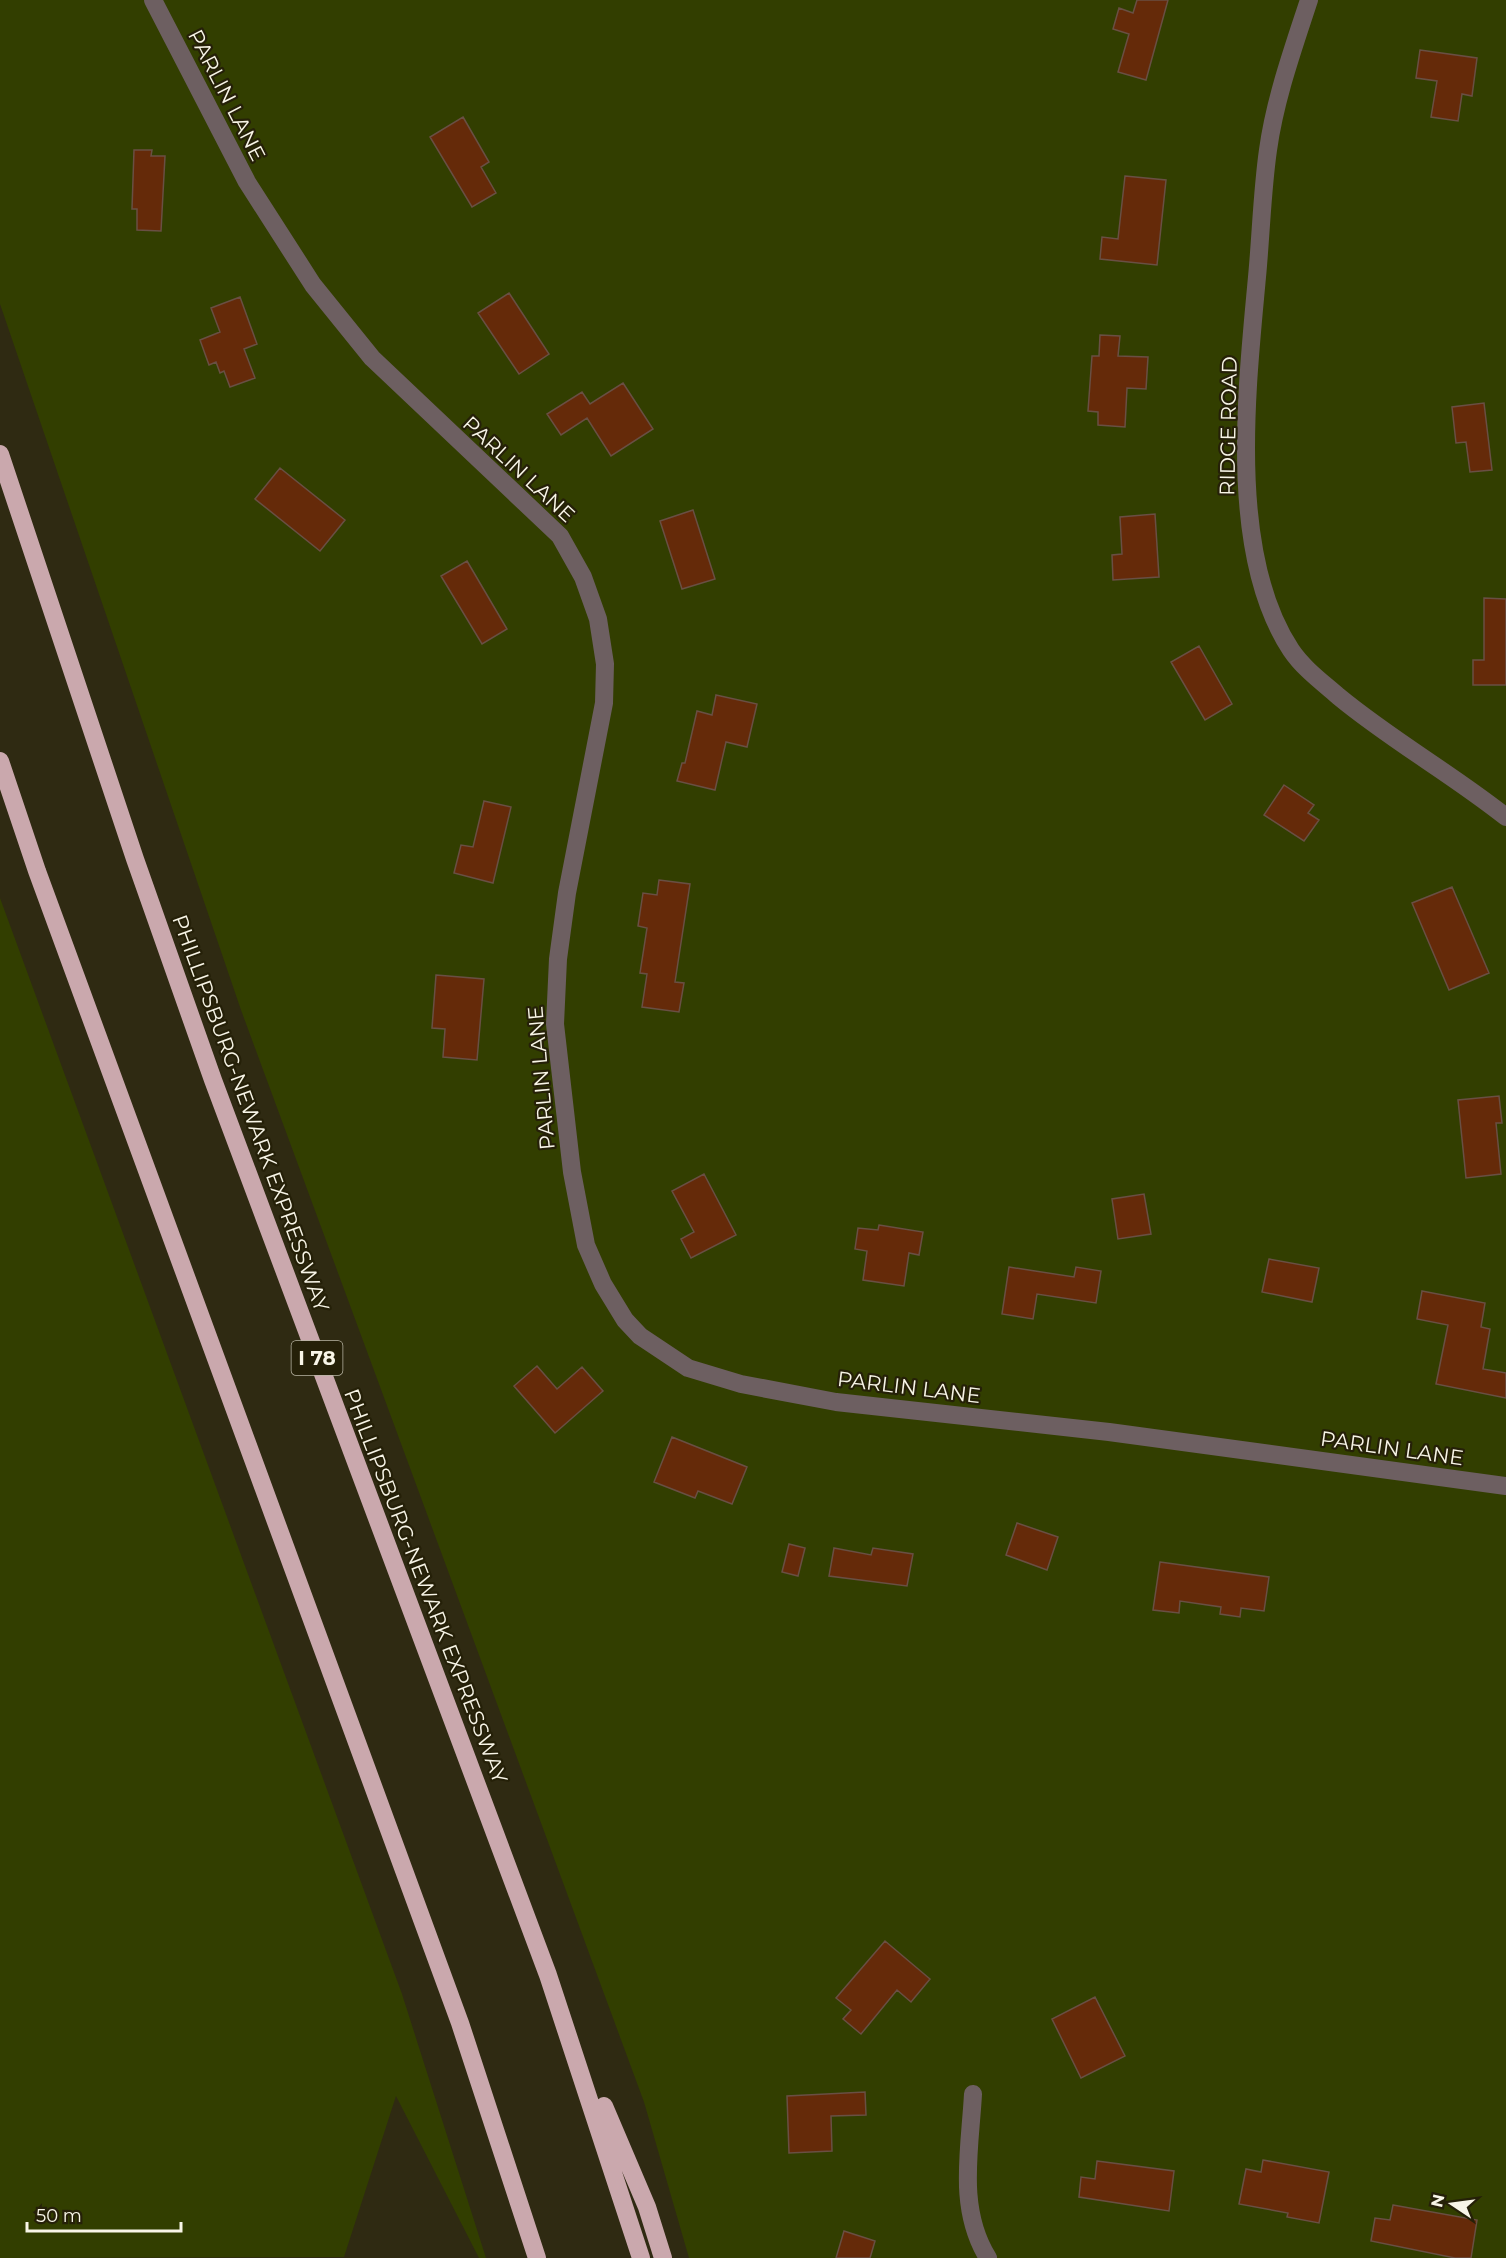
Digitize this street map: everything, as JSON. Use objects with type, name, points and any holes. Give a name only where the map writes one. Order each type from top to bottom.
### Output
[{"type":"highway","name":"PHILLIPSBURG-NEWARK EXPRESSWAY","points":[[0,454],[135,859],[209,1069],[548,1975],[641,2258]]},
{"type":"highway","points":[[0,761],[37,871],[460,2023],[537,2258]]},
{"type":"highway","points":[[548,1975],[647,2207],[663,2258]]},
{"type":"street","name":"PARLIN LANE","points":[[153,0],[247,183],[313,285],[372,358],[560,536],[583,577],[598,619],[605,664],[604,704],[567,893],[558,959],[555,1024],[572,1172],[586,1245],[603,1284],[625,1320],[640,1336],[688,1368],[741,1384],[836,1402],[1109,1432],[1506,1486]]},
{"type":"street","name":"RIDGE ROAD","points":[[1309,0],[1280,93],[1268,150],[1252,330],[1246,482],[1256,561],[1275,619],[1292,651],[1314,676],[1364,718],[1475,792],[1506,817]]},
{"type":"street","points":[[973,2094],[968,2186],[970,2219],[988,2258]]},
{"type":"green space","points":[[0,0],[1506,0],[1506,2258],[689,2258],[644,2102],[241,1010],[0,304]]},
{"type":"green space","points":[[0,898],[402,1994],[486,2258],[479,2258],[396,2096],[344,2257],[0,2258]]},
{"type":"building","points":[[1137,0],[1168,0],[1146,80],[1118,72],[1129,34],[1113,29],[1119,8],[1133,13]]},
{"type":"building","points":[[1420,50],[1477,58],[1472,96],[1462,94],[1458,121],[1431,117],[1437,81],[1416,78]]},
{"type":"building","points":[[463,117],[489,162],[481,167],[496,193],[472,207],[430,137]]},
{"type":"building","points":[[134,150],[152,150],[151,156],[165,156],[161,231],[137,230],[137,209],[132,209]]},
{"type":"building","points":[[1125,176],[1166,180],[1157,265],[1100,259],[1102,237],[1118,239]]},
{"type":"building","points":[[509,293],[549,354],[519,374],[478,313]]},
{"type":"building","points":[[240,297],[257,344],[244,349],[255,378],[230,387],[224,371],[220,373],[216,362],[209,365],[200,340],[220,332],[211,308]]},
{"type":"building","points":[[1100,335],[1120,336],[1118,356],[1148,357],[1146,389],[1127,388],[1125,427],[1098,425],[1098,412],[1088,411],[1092,356],[1099,356]]},
{"type":"building","points":[[623,383],[653,429],[611,456],[587,418],[561,435],[547,414],[582,392],[590,404]]},
{"type":"building","points":[[1484,403],[1492,470],[1470,472],[1466,442],[1456,443],[1452,407]]},
{"type":"building","points":[[280,468],[345,520],[320,551],[255,499]]},
{"type":"building","points":[[693,510],[715,579],[682,589],[660,521]]},
{"type":"building","points":[[1155,514],[1159,577],[1113,580],[1112,555],[1122,554],[1120,517]]},
{"type":"building","points":[[467,561],[507,629],[482,644],[441,576]]},
{"type":"building","points":[[1484,598],[1506,599],[1506,685],[1473,685],[1473,660],[1484,660]]},
{"type":"building","points":[[1199,646],[1232,704],[1205,720],[1171,662]]},
{"type":"building","points":[[716,695],[757,704],[747,747],[726,742],[715,790],[677,781],[682,763],[685,763],[697,711],[712,715]]},
{"type":"building","points":[[1284,785],[1314,805],[1308,813],[1319,820],[1304,841],[1264,815]]},
{"type":"building","points":[[484,801],[511,807],[493,883],[454,873],[461,845],[473,847]]},
{"type":"building","points":[[659,880],[690,884],[675,982],[684,983],[679,1012],[642,1007],[647,974],[640,973],[647,928],[638,926],[643,893],[657,895]]},
{"type":"building","points":[[1452,887],[1489,973],[1449,990],[1412,903]]},
{"type":"building","points":[[436,975],[484,979],[477,1060],[443,1057],[445,1029],[432,1028]]},
{"type":"building","points":[[1499,1096],[1502,1123],[1496,1123],[1501,1174],[1466,1178],[1458,1100]]},
{"type":"building","points":[[704,1174],[736,1235],[691,1258],[681,1239],[694,1232],[672,1191]]},
{"type":"building","points":[[1144,1194],[1151,1234],[1118,1239],[1112,1199]]},
{"type":"building","points":[[879,1225],[923,1232],[919,1255],[909,1253],[904,1286],[863,1280],[867,1251],[855,1249],[858,1228],[878,1230]]},
{"type":"building","points":[[1269,1259],[1319,1268],[1312,1302],[1262,1292]]},
{"type":"building","points":[[1009,1267],[1074,1277],[1076,1267],[1101,1271],[1096,1303],[1037,1294],[1033,1319],[1002,1314]]},
{"type":"building","points":[[1422,1291],[1485,1303],[1481,1327],[1490,1329],[1483,1369],[1506,1373],[1506,1398],[1436,1384],[1448,1325],[1417,1319]]},
{"type":"building","points":[[537,1366],[557,1389],[582,1367],[603,1391],[555,1433],[514,1386]]},
{"type":"building","points":[[672,1437],[747,1467],[732,1504],[698,1491],[695,1498],[654,1482]]},
{"type":"building","points":[[1017,1523],[1058,1537],[1047,1570],[1006,1555]]},
{"type":"building","points":[[789,1544],[805,1548],[798,1576],[782,1572]]},
{"type":"building","points":[[834,1548],[871,1555],[873,1548],[913,1554],[907,1586],[829,1576]]},
{"type":"building","points":[[1160,1562],[1269,1577],[1264,1611],[1241,1608],[1240,1617],[1220,1614],[1221,1607],[1180,1601],[1179,1613],[1153,1610]]},
{"type":"building","points":[[885,1941],[930,1979],[911,2002],[897,1990],[861,2034],[843,2019],[851,2010],[836,1998]]},
{"type":"building","points":[[1095,1997],[1125,2056],[1081,2078],[1052,2019]]},
{"type":"building","points":[[865,2092],[866,2115],[831,2116],[832,2151],[789,2153],[787,2096]]},
{"type":"building","points":[[1263,2160],[1329,2172],[1319,2223],[1287,2217],[1288,2213],[1239,2204],[1246,2169],[1261,2172]]},
{"type":"building","points":[[1097,2161],[1174,2171],[1169,2211],[1079,2197],[1081,2177],[1095,2179]]},
{"type":"building","points":[[1393,2205],[1477,2220],[1471,2258],[1455,2258],[1371,2241],[1375,2218],[1390,2220]]},
{"type":"building","points":[[844,2231],[875,2241],[870,2258],[836,2258]]}]
